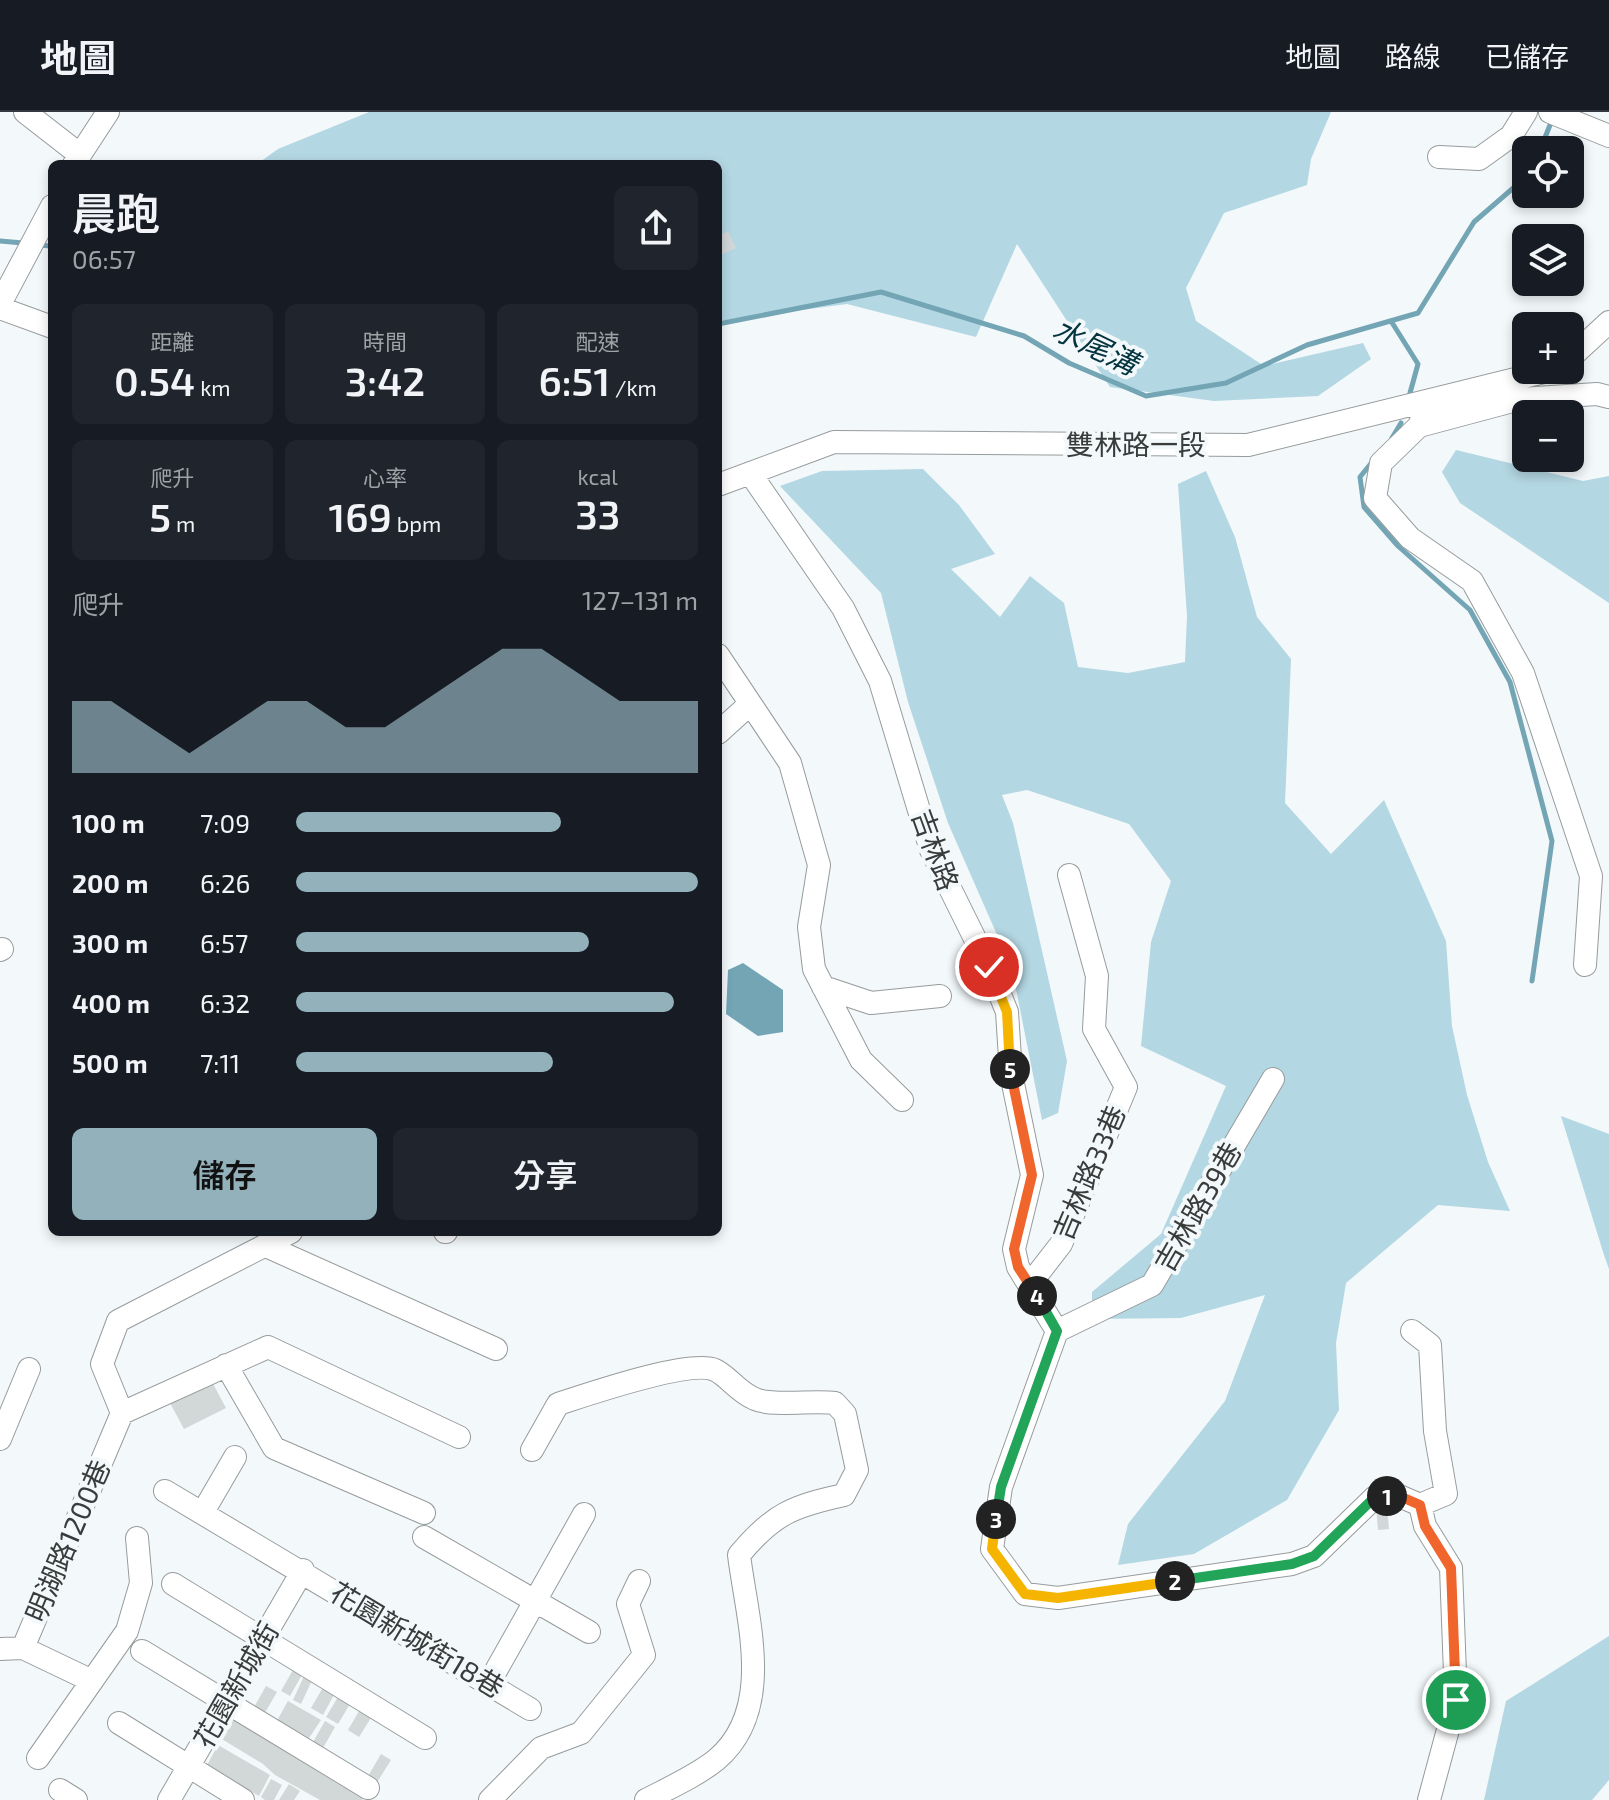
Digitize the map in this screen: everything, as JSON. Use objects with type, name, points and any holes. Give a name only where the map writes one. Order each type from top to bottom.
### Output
[{"type":"street","points":[[25,112],[77,159],[108,112]]},
{"type":"street","points":[[1439,157],[1479,159],[1511,136],[1526,112]]},
{"type":"street","points":[[1558,115],[1609,136]]},
{"type":"street","points":[[48,214],[0,306],[48,325]]},
{"type":"street","points":[[1584,345],[1609,322]]},
{"type":"street","name":"雙林路一段","points":[[722,484],[834,442],[1248,445],[1512,380]]},
{"type":"street","points":[[1419,426],[1520,399],[1597,394],[1609,397]]},
{"type":"street","points":[[1428,402],[1419,426],[1381,463],[1375,498],[1410,538],[1472,581],[1523,673],[1591,876],[1585,965]]},
{"type":"street","name":"吉林路","points":[[750,473],[843,608],[880,681],[931,850],[1007,1012],[1011,1074],[1032,1175],[1014,1249],[1018,1267],[1057,1331]]},
{"type":"street","points":[[722,661],[790,763],[819,865],[809,927],[814,969],[861,1060],[902,1100]]},
{"type":"street","points":[[722,729],[750,704]]},
{"type":"street","name":"吉林路33巷","points":[[1030,1284],[1061,1244],[1126,1087],[1094,1029],[1097,976],[1069,875]]},
{"type":"street","points":[[823,987],[871,1003],[940,996]]},
{"type":"street","name":"吉林路39巷","points":[[1057,1331],[1152,1285],[1273,1079]]},
{"type":"street","points":[[284,1236],[118,1321],[102,1364],[122,1413],[268,1347],[459,1437]]},
{"type":"street","points":[[266,1246],[496,1349]]},
{"type":"street","points":[[1057,1331],[1001,1487],[992,1549],[1025,1594],[1058,1598],[1292,1564],[1314,1556],[1375,1497],[1397,1495],[1420,1505],[1446,1494],[1435,1431],[1430,1345],[1412,1331]]},
{"type":"street","points":[[226,1365],[274,1448],[424,1513]]},
{"type":"street","points":[[0,1439],[29,1369]]},
{"type":"street","points":[[532,1450],[558,1404],[626,1382],[700,1369],[714,1370],[738,1392],[760,1401],[835,1403],[845,1414],[857,1470],[844,1495],[798,1505],[755,1536],[739,1555],[752,1629],[752,1688],[742,1727],[717,1759],[646,1800]]},
{"type":"street","name":"明湖路1200巷","points":[[11,1648],[122,1413]]},
{"type":"street","points":[[203,1512],[235,1457]]},
{"type":"street","name":"花園新城街18巷","points":[[165,1491],[303,1570],[530,1709]]},
{"type":"street","points":[[1420,1505],[1425,1526],[1451,1568],[1456,1700],[1429,1800]]},
{"type":"street","points":[[489,1683],[584,1514]]},
{"type":"street","points":[[424,1537],[589,1632]]},
{"type":"street","points":[[38,1758],[127,1631],[141,1583],[137,1538]]},
{"type":"street","name":"花園新城街","points":[[169,1800],[303,1570]]},
{"type":"street","points":[[490,1800],[541,1748],[581,1733],[644,1655],[628,1604],[639,1581]]},
{"type":"street","points":[[173,1584],[425,1738]]},
{"type":"street","points":[[11,1648],[90,1680]]},
{"type":"street","points":[[142,1651],[368,1788]]},
{"type":"street","points":[[119,1723],[243,1800]]},
{"type":"shaded area","points":[[369,112],[1331,112],[1311,159],[1307,185],[1224,213],[1186,288],[1196,321],[1264,366],[1363,343],[1371,359],[1318,396],[1214,401],[1110,387],[1017,244],[976,337],[847,304],[722,320],[722,160],[263,160],[278,149]]},
{"type":"shaded area","points":[[1456,450],[1512,464],[1512,472],[1546,472],[1583,481],[1609,476],[1609,603],[1460,503],[1442,472]]},
{"type":"shaded area","points":[[923,469],[959,505],[995,554],[951,569],[1000,617],[1030,576],[1064,603],[1078,667],[1128,673],[1185,662],[1187,616],[1178,484],[1206,471],[1235,537],[1257,617],[1291,659],[1285,803],[1331,854],[1384,800],[1446,941],[1452,1026],[1467,1095],[1488,1162],[1510,1211],[1438,1205],[1346,1283],[1336,1343],[1339,1410],[1287,1500],[1194,1554],[1118,1565],[1128,1524],[1225,1401],[1265,1295],[1181,1318],[1092,1319],[1092,1292],[1161,1234],[1226,1086],[1141,1046],[1151,942],[1171,881],[1129,824],[1027,790],[1002,795],[1013,823],[1067,1061],[1058,1113],[1042,1120],[1012,969],[948,823],[908,702],[881,593],[780,486],[822,471]]},
{"type":"shaded area","points":[[743,963],[783,990],[783,1032],[758,1036],[726,1014],[728,970]]},
{"type":"shaded area","points":[[1561,1116],[1609,1134],[1609,1269],[1604,1255]]},
{"type":"shaded area","points":[[1609,1636],[1609,1780],[1592,1800],[1484,1800],[1506,1701]]},
{"type":"building","points":[[728,231],[736,248],[722,255],[722,234]]},
{"type":"building","points":[[211,1380],[226,1408],[184,1429],[169,1401]]},
{"type":"building","points":[[1387,1506],[1389,1529],[1378,1530],[1376,1507]]},
{"type":"building","points":[[294,1668],[303,1673],[290,1696],[281,1691]]},
{"type":"building","points":[[305,1674],[313,1678],[301,1704],[293,1700]]},
{"type":"building","points":[[325,1684],[336,1691],[323,1715],[311,1708]]},
{"type":"building","points":[[266,1686],[277,1692],[263,1716],[253,1709]]},
{"type":"building","points":[[341,1692],[353,1699],[338,1724],[326,1717]]},
{"type":"building","points":[[288,1701],[321,1720],[309,1738],[287,1726],[283,1731],[274,1726]]},
{"type":"building","points":[[362,1706],[374,1713],[359,1737],[348,1730]]},
{"type":"building","points":[[231,1718],[343,1787],[346,1782],[366,1794],[362,1800],[320,1800],[275,1775],[263,1764],[220,1738]]},
{"type":"building","points":[[325,1721],[335,1727],[323,1748],[313,1742]]},
{"type":"building","points":[[218,1745],[270,1775],[259,1796],[206,1767]]},
{"type":"building","points":[[381,1754],[391,1760],[376,1784],[367,1778]]},
{"type":"building","points":[[271,1779],[282,1785],[274,1800],[265,1800],[261,1797]]},
{"type":"building","points":[[289,1784],[300,1791],[294,1800],[279,1800]]},
{"type":"waterway","name":"水尾溝","points":[[1546,136],[1552,120]]},
{"type":"waterway","name":"水尾溝","points":[[722,323],[881,292],[1024,336],[1069,363],[1146,396],[1226,383],[1307,345],[1418,313],[1474,222],[1512,189]]},
{"type":"waterway","name":"水尾溝","points":[[0,241],[23,243]]},
{"type":"waterway","name":"水尾溝","points":[[37,245],[48,246]]},
{"type":"waterway","points":[[1391,321],[1418,364],[1410,393]]},
{"type":"waterway","points":[[1392,438],[1401,423]]},
{"type":"waterway","points":[[1373,461],[1360,477],[1364,507],[1398,546],[1470,610],[1510,682],[1552,841],[1532,981]]},
{"type":"route","points":[[989,967],[1007,1012],[1011,1074],[1032,1175],[1014,1249],[1018,1267],[1057,1331],[1001,1487],[992,1549],[1025,1594],[1058,1598],[1292,1564],[1314,1556],[1375,1497],[1397,1495],[1420,1505],[1425,1526],[1451,1568],[1456,1700]]}]
